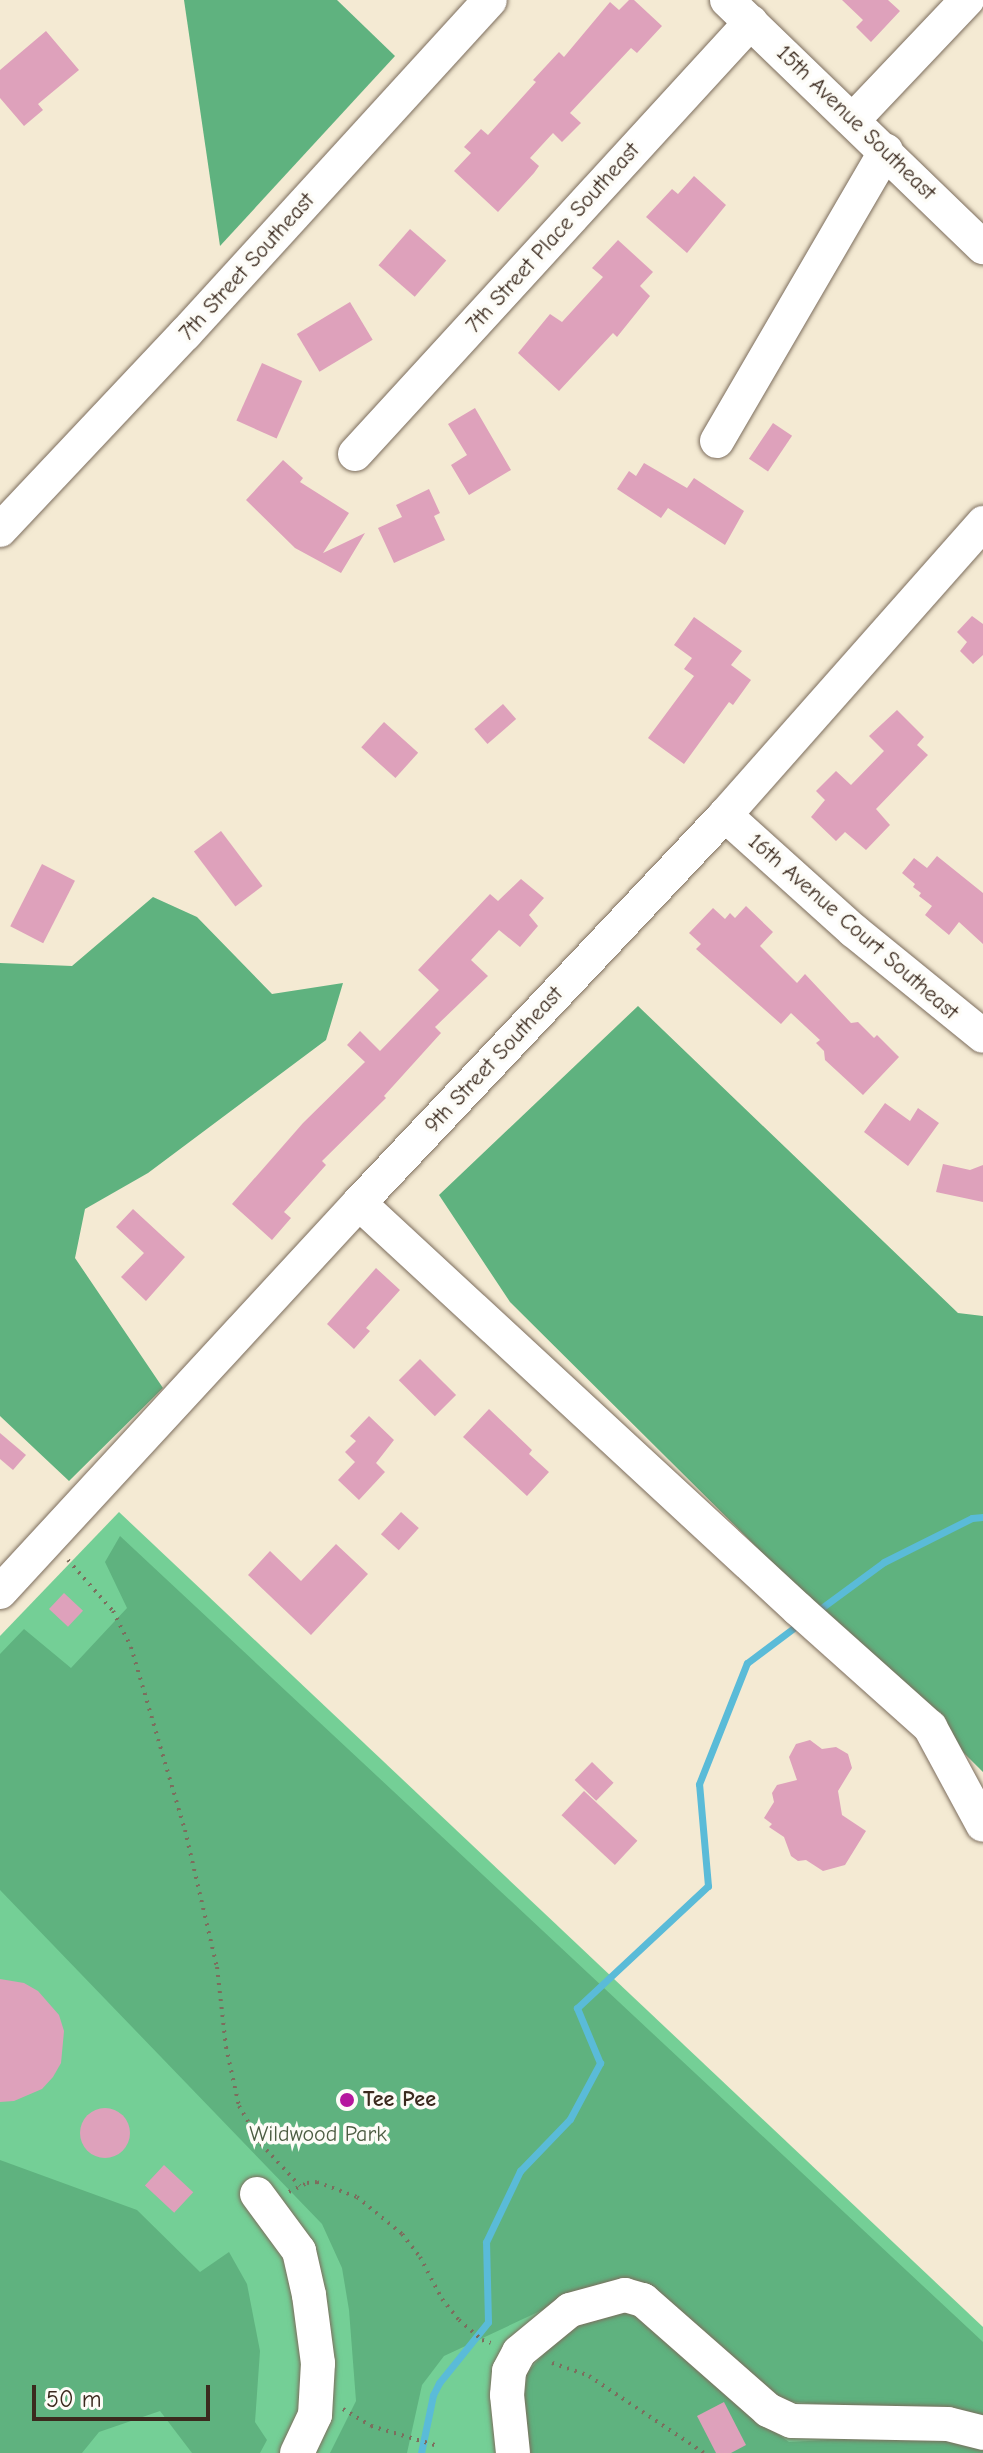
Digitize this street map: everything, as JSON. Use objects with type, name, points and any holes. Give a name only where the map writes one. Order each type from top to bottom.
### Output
[{"type":"street","name":"7th Street Southeast","points":[[0,530],[185,334],[490,0]]},
{"type":"street","points":[[853,120],[967,0]]},
{"type":"street","name":"15th Avenue Southeast","points":[[739,11],[983,247]]},
{"type":"street","name":"7th Street Place Southeast","points":[[355,454],[739,11]]},
{"type":"street","points":[[717,441],[886,151]]},
{"type":"street","name":"9th Street Southeast","points":[[0,1592],[359,1203],[725,815],[983,523]]},
{"type":"street","name":"16th Avenue Court Southeast","points":[[725,815],[854,931],[983,1036]]},
{"type":"street","points":[[359,1203],[930,1727],[983,1825]]},
{"type":"street","points":[[262,2199],[299,2251],[316,2338],[315,2415],[297,2453]]},
{"type":"street","points":[[513,2453],[507,2395],[509,2371],[519,2352],[570,2310],[625,2295],[652,2307],[768,2410],[792,2421],[948,2424],[983,2433]]},
{"type":"path","points":[[50,1538],[113,1611],[131,1647],[188,1844],[217,1967],[226,2047],[239,2106],[261,2144],[300,2186]]},
{"type":"path","points":[[262,2199],[317,2182],[338,2188],[379,2214],[411,2245],[442,2299],[482,2340]]},
{"type":"path","points":[[519,2352],[589,2376],[704,2453]]},
{"type":"path","points":[[317,2393],[371,2426],[438,2446]]},
{"type":"green space","points":[[184,0],[337,0],[395,56],[220,246]]},
{"type":"green space","points":[[153,897],[197,917],[272,994],[343,983],[326,1040],[148,1173],[85,1209],[75,1258],[163,1388],[69,1481],[0,1416],[0,963],[72,966]]},
{"type":"green space","points":[[638,1006],[958,1313],[983,1316],[983,1772],[510,1302],[439,1195]]},
{"type":"green space","name":"Wildwood Park","points":[[119,1512],[983,2327],[983,2453],[0,2453],[0,1636]]},
{"type":"green space","name":"Wildwood Park","points":[[120,1536],[983,2342],[983,2421],[778,2400],[648,2291],[598,2284],[444,2356],[422,2385],[407,2453],[330,2453],[356,2401],[349,2310],[342,2268],[322,2224],[0,1890],[0,1654],[24,1629],[71,1668],[127,1608],[105,1562]]},
{"type":"green space","points":[[0,2160],[137,2210],[200,2272],[229,2252],[247,2284],[260,2351],[255,2422],[267,2440],[260,2453],[192,2453],[160,2411],[99,2432],[82,2453],[0,2453]]},
{"type":"green space","points":[[623,2312],[645,2319],[759,2421],[789,2442],[939,2434],[983,2447],[983,2453],[531,2453],[523,2413],[527,2373],[562,2333],[591,2318]]},
{"type":"building","points":[[629,0],[634,0],[662,26],[637,53],[631,48],[570,113],[581,123],[562,142],[553,133],[530,158],[539,166],[498,212],[454,171],[471,153],[464,147],[481,129],[488,135],[536,82],[533,80],[559,52],[564,57],[610,2],[619,10]]},
{"type":"building","points":[[842,0],[888,0],[900,11],[871,42],[856,27],[863,20]]},
{"type":"building","points":[[46,31],[79,70],[38,104],[43,110],[24,126],[0,98],[0,70]]},
{"type":"building","points":[[694,176],[726,205],[687,253],[646,217],[672,189],[678,194]]},
{"type":"building","points":[[410,229],[446,260],[415,297],[379,265]]},
{"type":"building","points":[[618,240],[653,272],[640,286],[650,296],[617,337],[613,333],[559,391],[518,353],[550,314],[562,322],[603,277],[592,268]]},
{"type":"building","points":[[350,302],[373,340],[320,372],[297,334]]},
{"type":"building","points":[[262,363],[302,381],[277,438],[236,421]]},
{"type":"building","points":[[475,408],[511,470],[469,495],[451,465],[467,455],[448,424]]},
{"type":"building","points":[[773,423],[792,436],[768,472],[749,459]]},
{"type":"building","points":[[283,460],[303,478],[300,482],[349,513],[323,553],[365,533],[341,573],[295,548],[246,500]]},
{"type":"building","points":[[644,463],[687,488],[694,478],[744,511],[725,545],[668,508],[661,518],[617,489],[629,471],[636,476]]},
{"type":"building","points":[[429,489],[440,513],[434,516],[445,540],[394,563],[378,528],[402,517],[396,505]]},
{"type":"building","points":[[972,616],[983,624],[983,655],[973,664],[960,651],[967,642],[957,632]]},
{"type":"building","points":[[694,617],[742,651],[731,665],[751,680],[733,705],[729,702],[684,764],[648,738],[694,676],[684,669],[692,658],[674,645]]},
{"type":"building","points":[[503,704],[516,719],[487,744],[474,729]]},
{"type":"building","points":[[897,710],[924,737],[917,745],[928,755],[876,809],[890,825],[866,850],[845,832],[836,841],[811,817],[825,800],[816,791],[836,771],[851,785],[884,751],[869,736]]},
{"type":"building","points":[[384,722],[418,753],[395,778],[361,747]]},
{"type":"building","points":[[221,831],[263,886],[235,907],[194,851]]},
{"type":"building","points":[[937,856],[983,893],[983,944],[959,922],[949,935],[925,915],[932,906],[919,896],[921,893],[913,887],[915,884],[902,873],[914,858],[927,868]]},
{"type":"building","points":[[42,864],[75,881],[43,943],[10,926]]},
{"type":"building","points":[[521,879],[544,898],[529,915],[538,926],[520,947],[499,930],[471,960],[488,976],[435,1027],[441,1033],[384,1096],[386,1098],[322,1161],[326,1165],[284,1212],[291,1218],[272,1240],[232,1204],[303,1123],[365,1062],[347,1045],[360,1031],[380,1051],[439,990],[418,970],[490,894],[498,901]]},
{"type":"building","points":[[746,906],[773,932],[760,946],[797,983],[805,974],[851,1023],[858,1022],[874,1038],[877,1035],[899,1057],[863,1095],[825,1060],[824,1051],[816,1043],[820,1040],[791,1013],[781,1024],[696,949],[701,944],[689,933],[713,908],[725,919],[730,913],[735,918]]},
{"type":"building","points":[[885,1103],[910,1121],[918,1108],[939,1123],[908,1166],[864,1132]]},
{"type":"building","points":[[943,1164],[970,1170],[983,1165],[983,1202],[936,1192]]},
{"type":"building","points":[[133,1209],[185,1257],[146,1301],[121,1277],[144,1253],[116,1227]]},
{"type":"building","points":[[376,1268],[400,1290],[366,1328],[370,1331],[354,1349],[327,1324]]},
{"type":"building","points":[[420,1359],[456,1395],[435,1416],[399,1380]]},
{"type":"building","points":[[489,1409],[532,1450],[529,1454],[549,1472],[527,1496],[463,1437]]},
{"type":"building","points":[[369,1416],[394,1440],[376,1463],[385,1472],[359,1500],[338,1480],[355,1462],[345,1452],[356,1441],[350,1436]]},
{"type":"building","points":[[0,1433],[26,1455],[13,1470],[0,1459]]},
{"type":"building","points":[[401,1512],[419,1528],[399,1550],[381,1534]]},
{"type":"building","points":[[336,1544],[368,1574],[311,1635],[248,1575],[270,1551],[301,1581]]},
{"type":"building","points":[[64,1593],[83,1611],[68,1627],[49,1609]]},
{"type":"building","points":[[810,1740],[822,1749],[836,1747],[848,1754],[852,1768],[838,1791],[842,1815],[866,1831],[845,1865],[823,1871],[806,1860],[798,1861],[791,1856],[784,1837],[769,1827],[772,1824],[764,1818],[774,1802],[772,1793],[777,1785],[797,1780],[789,1757],[796,1744]]},
{"type":"building","points":[[592,1762],[614,1783],[596,1801],[575,1780]]},
{"type":"building","points":[[584,1791],[637,1841],[615,1865],[561,1815]]},
{"type":"building","points":[[0,1979],[24,1983],[38,1991],[59,2015],[64,2031],[61,2063],[53,2077],[42,2089],[14,2101],[0,2102]]},
{"type":"building","name":"Tee Pee","points":[[347,2091],[354,2094],[357,2101],[354,2108],[347,2111],[340,2108],[337,2101],[340,2094]]},
{"type":"building","points":[[95,2109],[115,2109],[129,2123],[129,2143],[115,2157],[95,2157],[81,2143],[81,2123]]},
{"type":"building","points":[[164,2165],[193,2192],[174,2213],[145,2185]]},
{"type":"building","points":[[724,2402],[746,2445],[731,2453],[716,2453],[697,2416]]},
{"type":"waterway","points":[[816,1612],[884,1562],[972,1518],[983,1517]]},
{"type":"waterway","points":[[421,2453],[433,2395],[439,2383],[488,2322],[486,2242],[520,2171],[570,2119],[600,2063],[577,2008],[708,1886],[699,1784],[747,1663],[799,1624]]},
{"type":"place","name":"Tee Pee","points":[[347,2100]]}]
